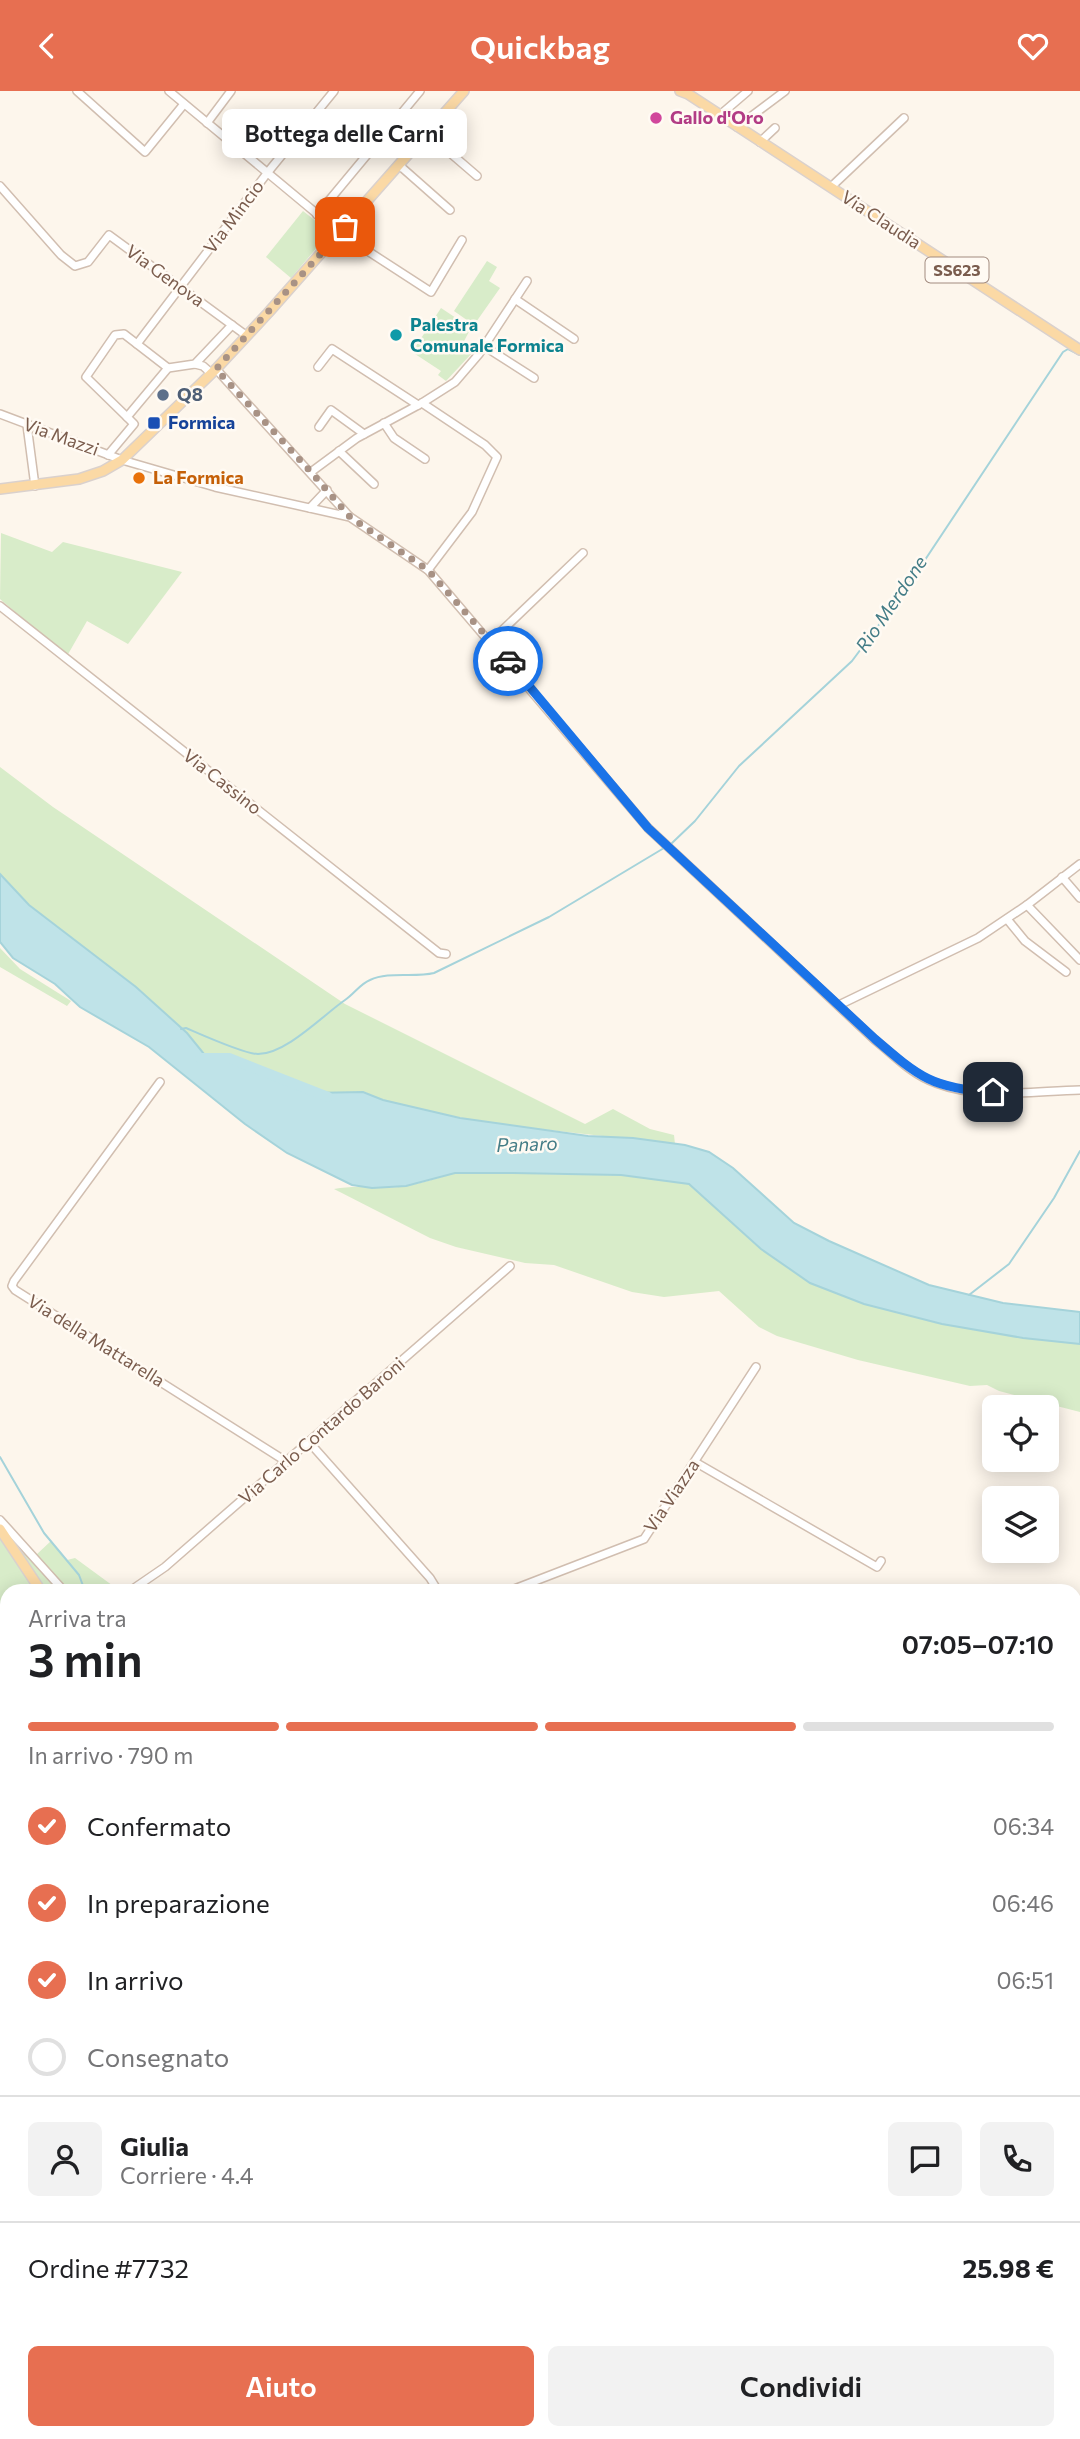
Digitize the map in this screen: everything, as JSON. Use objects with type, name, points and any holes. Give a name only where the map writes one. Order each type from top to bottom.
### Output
[{"type":"main road","points":[[0,489],[79,479],[103,471],[122,460],[247,336],[461,92]]},
{"type":"main road","name":"Via Claudia","points":[[686,92],[1080,350]]},
{"type":"main road","points":[[0,1529],[36,1584]]},
{"type":"street","points":[[77,91],[145,152],[184,104]]},
{"type":"street","points":[[169,91],[340,233],[431,292],[461,240]]},
{"type":"street","points":[[207,123],[231,91]]},
{"type":"street","name":"Via Mincio","points":[[137,344],[268,172],[334,91]]},
{"type":"street","points":[[317,215],[420,91]]},
{"type":"street","points":[[720,115],[748,91]]},
{"type":"street","points":[[737,127],[785,91]]},
{"type":"street","points":[[831,187],[904,118]]},
{"type":"street","points":[[760,142],[775,128]]},
{"type":"street","points":[[427,133],[477,176]]},
{"type":"street","points":[[399,165],[450,210]]},
{"type":"street","name":"Via Genova","points":[[0,186],[61,255],[75,266],[88,262],[109,235],[247,336]]},
{"type":"street","points":[[311,472],[364,434],[455,382],[484,346],[527,281]]},
{"type":"street","points":[[515,299],[574,339]]},
{"type":"street","points":[[195,364],[232,325]]},
{"type":"street","points":[[108,454],[134,424],[86,377],[115,335],[124,334],[168,368]]},
{"type":"street","points":[[484,346],[534,378]]},
{"type":"street","points":[[318,367],[332,349],[485,445],[497,457],[472,512],[428,570]]},
{"type":"street","points":[[127,418],[168,368],[195,364],[213,371],[311,472],[350,517],[428,570],[648,828],[909,1069],[934,1083],[960,1090],[1080,1090]]},
{"type":"street","points":[[320,427],[331,409],[364,434]]},
{"type":"street","name":"Via Mazzi","points":[[0,414],[122,460],[215,487],[350,517]]},
{"type":"street","points":[[384,423],[394,437],[425,459]]},
{"type":"street","points":[[27,425],[35,486]]},
{"type":"street","points":[[339,451],[374,484]]},
{"type":"street","points":[[310,508],[327,490]]},
{"type":"street","points":[[491,641],[583,554]]},
{"type":"street","name":"Via Cassino","points":[[0,606],[439,953],[446,954]]},
{"type":"street","points":[[839,1005],[978,938],[1080,864]]},
{"type":"street","points":[[1062,877],[1080,898]]},
{"type":"street","points":[[1027,905],[1080,960]]},
{"type":"street","points":[[1007,919],[1024,941],[1066,972]]},
{"type":"street","name":"Via della Mattarella","points":[[159,1082],[12,1286],[287,1462]]},
{"type":"street","name":"Via Carlo Contardo Baroni","points":[[140,1584],[166,1567],[510,1266]]},
{"type":"street","name":"Via Viazza","points":[[527,1584],[644,1539],[756,1367]]},
{"type":"street","points":[[309,1442],[434,1584]]},
{"type":"street","points":[[695,1462],[877,1567],[881,1561]]},
{"type":"street","points":[[0,1520],[58,1584]]},
{"type":"green space","points":[[303,211],[317,222],[320,220],[331,231],[291,278],[266,257]]},
{"type":"green space","points":[[487,261],[497,267],[489,281],[500,288],[474,325],[454,311]]},
{"type":"green space","points":[[441,308],[471,328],[463,343],[473,352],[446,381],[438,375],[441,371],[412,352]]},
{"type":"green space","points":[[1,533],[52,552],[63,542],[182,572],[128,644],[87,621],[67,656],[0,599]]},
{"type":"green space","points":[[0,767],[53,807],[345,1004],[585,1124],[613,1109],[650,1129],[674,1135],[675,1144],[494,1124],[417,1109],[363,1092],[309,1093],[229,1058],[208,1059],[187,1033],[94,955],[28,905],[0,874]]},
{"type":"green space","points":[[0,948],[20,969],[71,1001],[67,1006],[0,967]]},
{"type":"green space","points":[[455,1173],[622,1175],[689,1184],[761,1249],[864,1304],[942,1324],[1023,1338],[1080,1344],[1080,1412],[1059,1407],[1059,1395],[1014,1395],[987,1385],[970,1386],[858,1360],[777,1336],[759,1327],[719,1291],[664,1297],[632,1292],[554,1265],[525,1263],[456,1247],[430,1238],[334,1189],[406,1186]]},
{"type":"green space","points":[[0,1516],[36,1555],[51,1541],[67,1560],[75,1558],[110,1584],[0,1584]]},
{"type":"water","points":[[0,874],[29,905],[136,987],[187,1033],[208,1059],[229,1058],[309,1093],[363,1092],[383,1100],[460,1118],[588,1136],[633,1138],[685,1145],[709,1152],[733,1168],[794,1223],[929,1285],[1003,1303],[1080,1312],[1080,1344],[1023,1338],[942,1324],[864,1304],[810,1283],[761,1249],[689,1184],[621,1175],[455,1173],[406,1186],[372,1188],[352,1185],[287,1153],[245,1124],[149,1047],[80,1007],[55,984],[13,958],[0,942]]},
{"type":"waterway","name":"Rio Merdone","points":[[672,843],[695,821],[739,766],[852,661],[907,587],[1063,352],[1068,349],[1080,355]]},
{"type":"waterway","name":"Rio Merdone","points":[[181,1029],[186,1028],[251,1053],[258,1054],[280,1048],[303,1033],[366,982],[377,977],[434,973],[549,917],[664,848]]},
{"type":"waterway","name":"Panaro","points":[[200,1058],[229,1058],[328,1097]]},
{"type":"waterway","points":[[969,1295],[1009,1264],[1054,1198],[1080,1151]]},
{"type":"waterway","points":[[0,1457],[44,1533],[79,1575],[82,1584]]},
{"type":"way so far","points":[[345,227],[216,369],[350,517],[428,570],[508,661]]},
{"type":"place","name":"Gallo d'Oro","points":[[656,118]]},
{"type":"place","name":"Bottega delle Carni","points":[[345,227]]},
{"type":"place","name":"Palestra Comunale Formica","points":[[396,335]]},
{"type":"place","name":"Q8","points":[[163,395]]},
{"type":"place","name":"Formica","points":[[154,423]]},
{"type":"place","name":"La Formica","points":[[139,478]]},
{"type":"route","points":[[508,661],[648,828],[875,1039],[909,1069],[934,1083],[960,1090],[993,1092]]}]
